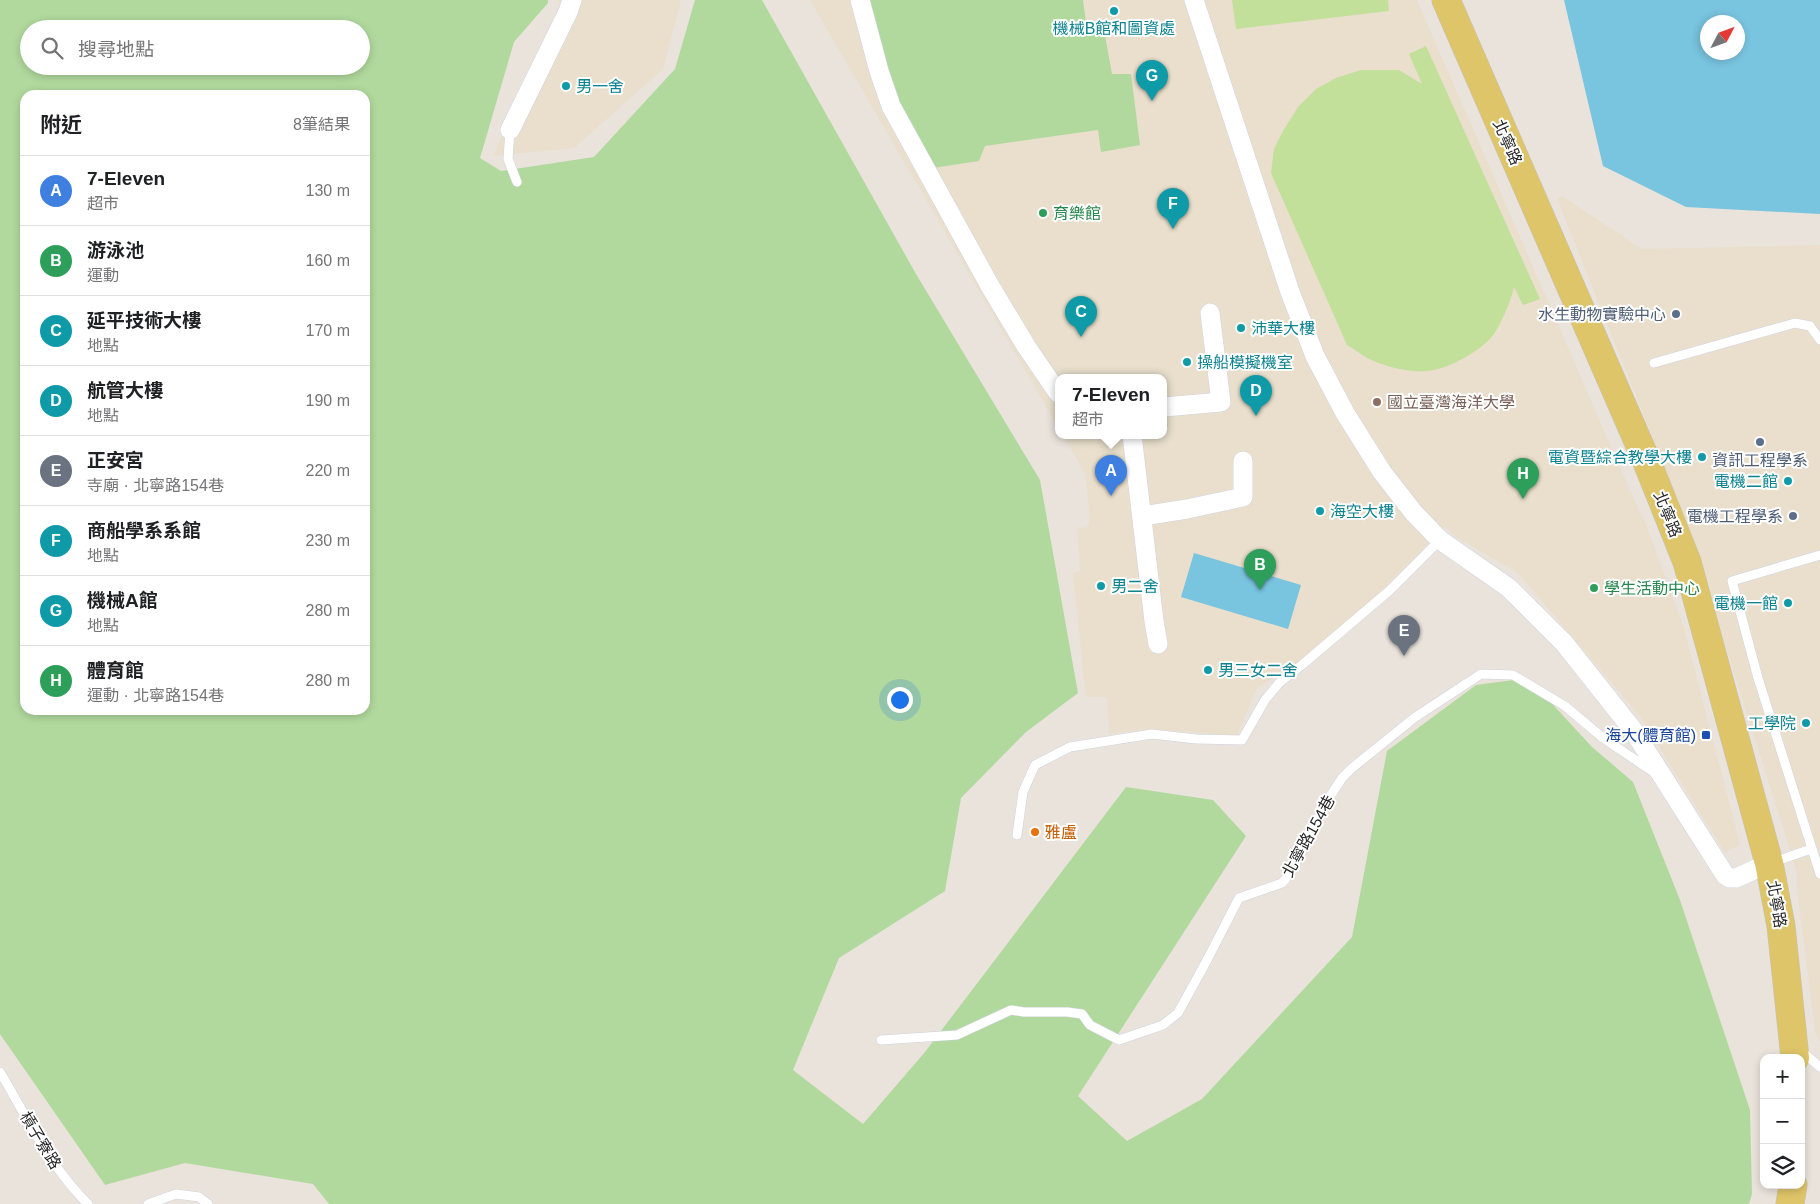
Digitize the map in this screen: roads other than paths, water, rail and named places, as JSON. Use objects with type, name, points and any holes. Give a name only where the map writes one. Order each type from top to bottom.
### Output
[{"type":"main road","name":"北寧路","points":[[1446,0],[1647,462],[1687,562],[1769,863],[1781,926],[1794,1052]]},
{"type":"main road","points":[[1790,1204],[1792,1189]]},
{"type":"street","points":[[510,130],[568,12],[572,0]]},
{"type":"street","points":[[860,0],[878,71],[891,106],[990,286],[1026,346],[1055,389]]},
{"type":"street","name":"北寧路154巷","points":[[1194,0],[1290,292],[1315,356],[1345,413],[1382,472],[1414,513],[1440,540],[1509,588],[1564,643],[1633,730],[1725,875],[1730,878],[1736,878],[1769,863]]},
{"type":"street","points":[[1167,407],[1221,402],[1210,313]]},
{"type":"street","points":[[1133,439],[1158,644]]},
{"type":"street","points":[[1143,516],[1243,497],[1243,461]]},
{"type":"lane","points":[[510,130],[508,159],[517,182]]},
{"type":"lane","points":[[1654,363],[1795,323],[1810,326],[1820,340]]},
{"type":"lane","points":[[1017,835],[1023,792],[1035,765],[1070,747],[1152,734],[1196,739],[1242,740],[1265,700],[1279,683],[1389,592],[1440,540]]},
{"type":"lane","points":[[1820,555],[1732,581],[1758,678],[1820,874]]},
{"type":"lane","name":"北寧路154巷","points":[[881,1040],[957,1035],[1011,1010],[1082,1014],[1090,1024],[1119,1040],[1163,1025],[1178,1013],[1239,898],[1282,883],[1289,875],[1327,801],[1342,778],[1414,718],[1481,674],[1513,675],[1564,706],[1603,738],[1663,779]]},
{"type":"lane","points":[[1769,863],[1811,850]]},
{"type":"lane","points":[[1794,1052],[1820,1067]]},
{"type":"lane","name":"槓子寮路","points":[[0,1072],[56,1166],[72,1189],[88,1204]]},
{"type":"lane","points":[[148,1204],[176,1194],[199,1196],[208,1204]]},
{"type":"water","points":[[1564,0],[1820,0],[1820,214],[1686,207],[1603,166]]},
{"type":"water","points":[[1194,553],[1301,585],[1288,629],[1181,597]]},
{"type":"place","name":"機械B館和圖資處","points":[[1114,11]]},
{"type":"place","name":"男一舍","points":[[566,86]]},
{"type":"place","name":"機械A館","points":[[1152,101]]},
{"type":"place","name":"育樂館","points":[[1043,213]]},
{"type":"place","name":"商船學系系館","points":[[1173,229]]},
{"type":"place","name":"水生動物實驗中心","points":[[1676,314]]},
{"type":"place","name":"沛華大樓","points":[[1241,328]]},
{"type":"place","name":"延平技術大樓","points":[[1081,337]]},
{"type":"place","name":"操船模擬機室","points":[[1187,362]]},
{"type":"place","name":"國立臺灣海洋大學","points":[[1377,402]]},
{"type":"place","name":"航管大樓","points":[[1256,416]]},
{"type":"place","name":"資訊工程學系","points":[[1760,442]]},
{"type":"place","name":"電資暨綜合教學大樓","points":[[1702,457]]},
{"type":"place","name":"電機二館","points":[[1788,481]]},
{"type":"place","name":"7-Eleven","points":[[1111,496]]},
{"type":"place","name":"體育館","points":[[1523,499]]},
{"type":"place","name":"海空大樓","points":[[1320,511]]},
{"type":"place","name":"電機工程學系","points":[[1793,516]]},
{"type":"place","name":"男二舍","points":[[1101,586]]},
{"type":"place","name":"學生活動中心","points":[[1594,588]]},
{"type":"place","name":"游泳池","points":[[1260,590]]},
{"type":"place","name":"電機一館","points":[[1788,603]]},
{"type":"place","name":"正安宮","points":[[1404,656]]},
{"type":"place","name":"男三女二舍","points":[[1208,670]]},
{"type":"place","name":"工學院","points":[[1806,723]]},
{"type":"place","name":"海大(體育館)","points":[[1706,735]]},
{"type":"place","name":"雅盧","points":[[1035,832]]}]
